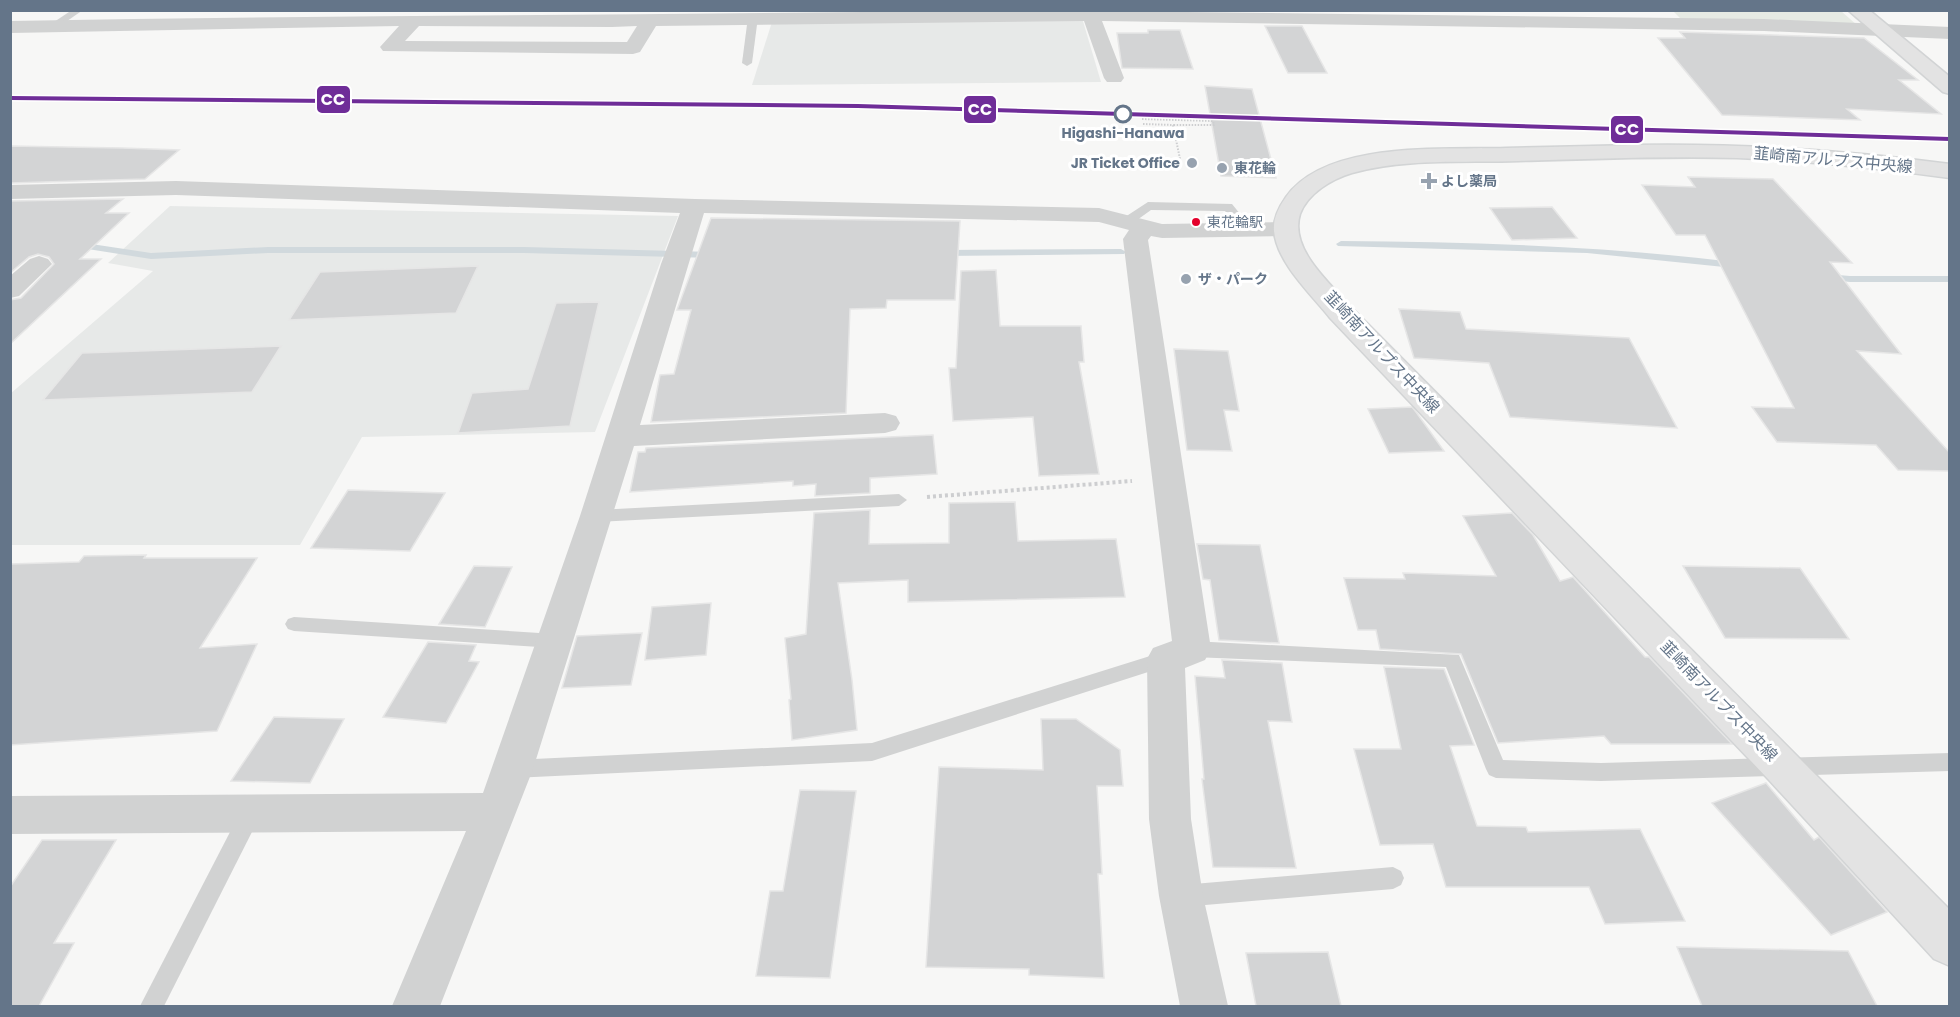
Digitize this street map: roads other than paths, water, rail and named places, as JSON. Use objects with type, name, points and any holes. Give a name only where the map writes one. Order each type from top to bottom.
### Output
[{"type":"main road","points":[[1857,10],[1880,32],[1950,88]]},
{"type":"main road","name":"韮崎南アルプス中央線","points":[[1950,171],[1860,159],[1768,153],[1635,152],[1419,158],[1358,165],[1324,177],[1296,196],[1286,229],[1293,252],[1340,312],[1783,767],[1950,943]]},
{"type":"street","points":[[10,27],[365,15],[414,20],[483,15],[615,16],[651,20],[754,14],[1091,13],[1611,17],[1880,32],[1950,33]]},
{"type":"street","points":[[1091,13],[1114,78]]},
{"type":"street","points":[[414,20],[390,47],[633,48],[651,20]]},
{"type":"street","points":[[10,192],[176,188],[695,206],[1099,215],[1140,218],[1162,231],[1286,229]]},
{"type":"street","points":[[416,1006],[513,769],[597,516],[677,255],[695,206]]},
{"type":"street","points":[[1140,218],[1136,239],[1168,478],[1179,654],[1170,819],[1181,896],[1204,1006]]},
{"type":"street","points":[[10,290],[39,264]]},
{"type":"street","points":[[621,436],[885,423]]},
{"type":"street","points":[[10,815],[495,812]]},
{"type":"lane","points":[[54,26],[79,10]]},
{"type":"lane","points":[[747,63],[754,14]]},
{"type":"lane","points":[[1140,218],[1228,207],[1247,230]]},
{"type":"lane","points":[[597,516],[899,500]]},
{"type":"lane","points":[[294,624],[555,642]]},
{"type":"lane","points":[[513,769],[872,752],[1179,654],[1452,660],[1496,769],[1601,772],[1950,762]]},
{"type":"lane","points":[[152,1006],[251,812]]},
{"type":"lane","points":[[1181,896],[1393,878]]},
{"type":"waterway","points":[[1341,244],[1489,246],[1587,251],[1734,265]]},
{"type":"waterway","points":[[78,245],[151,256],[268,250],[524,250],[713,255]]},
{"type":"waterway","points":[[943,253],[1121,252]]},
{"type":"waterway","points":[[1826,277],[1950,279]]},
{"type":"place","name":"Higashi-Hanawa","points":[[1123,114]]},
{"type":"place","name":"JR Ticket Office","points":[[1192,163]]},
{"type":"place","name":"東花輪","points":[[1222,168]]},
{"type":"place","name":"よし薬局","points":[[1429,181]]},
{"type":"place","name":"東花輪駅","points":[[1196,222]]},
{"type":"place","name":"ザ・パーク","points":[[1186,279]]}]
